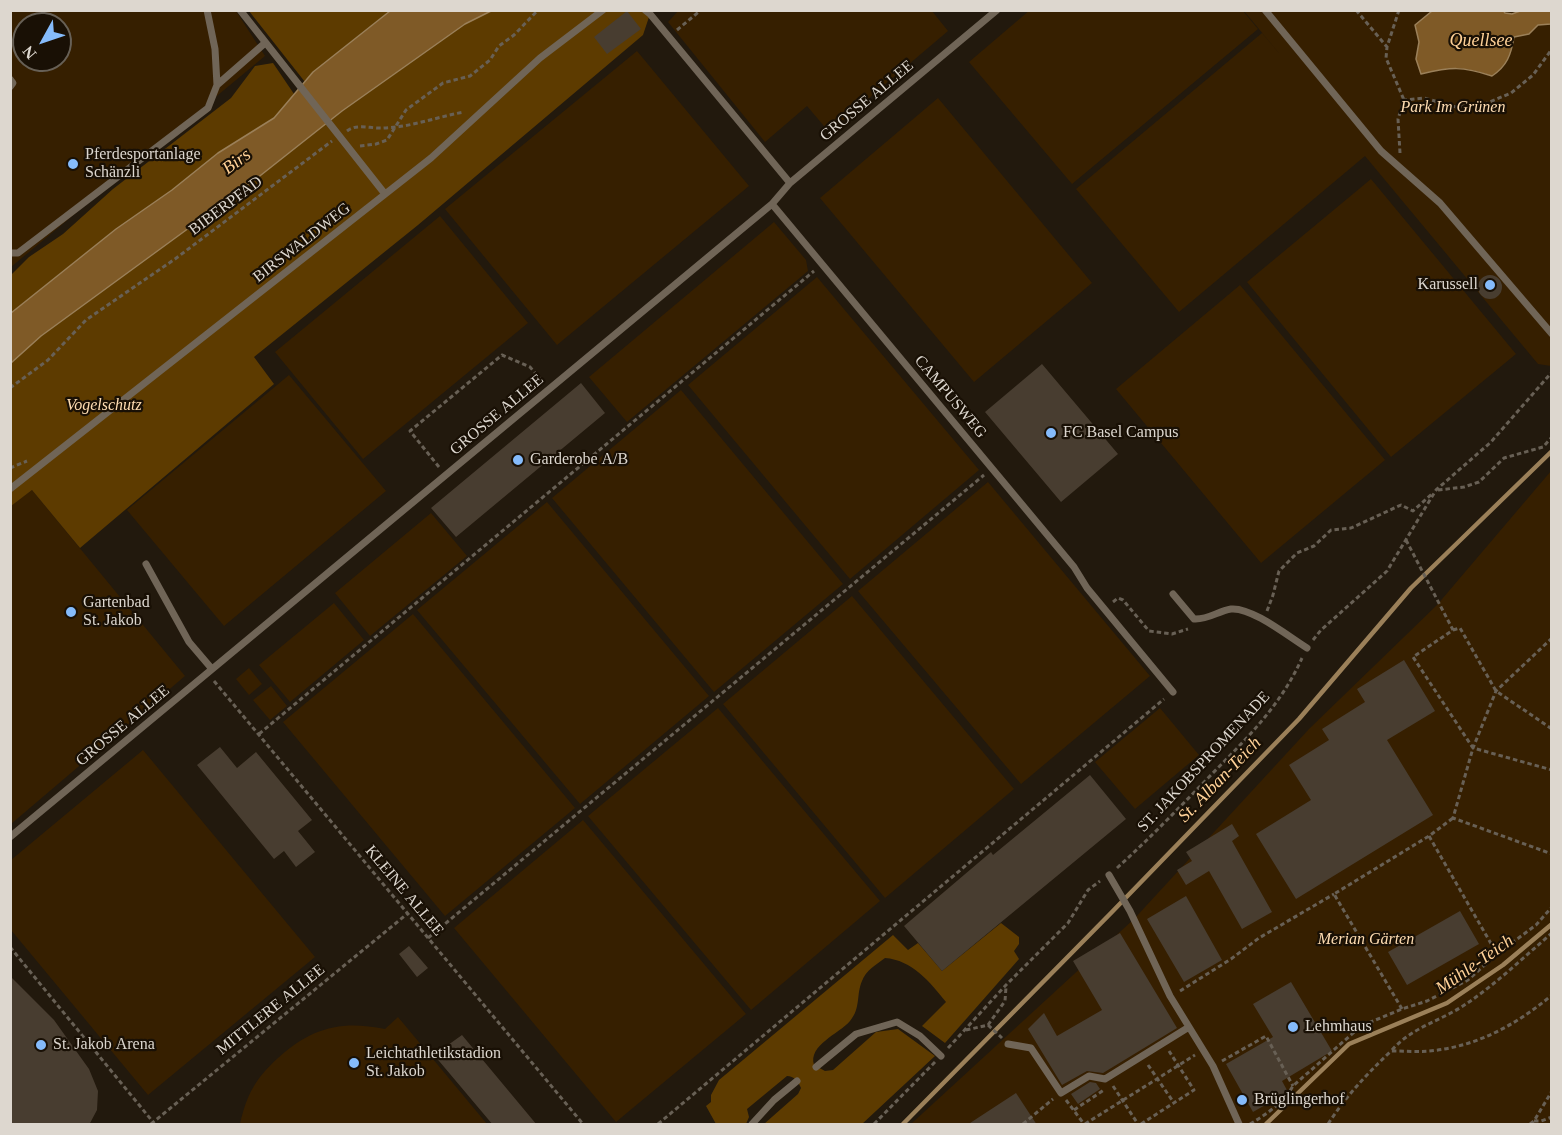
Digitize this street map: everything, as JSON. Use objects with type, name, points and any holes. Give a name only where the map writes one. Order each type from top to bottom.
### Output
[{"type":"lane","points":[[10,253],[18,253],[208,108],[217,85],[215,49],[207,10]]},
{"type":"lane","points":[[240,10],[385,194]]},
{"type":"lane","name":"BIRSWALDWEG","points":[[10,489],[431,158],[540,58],[603,10]]},
{"type":"lane","points":[[645,10],[790,183]]},
{"type":"lane","name":"GROSSE ALLEE","points":[[10,837],[772,204],[790,183],[997,10]]},
{"type":"lane","points":[[1264,10],[1381,151],[1401,166],[1440,203],[1551,334]]},
{"type":"lane","points":[[217,85],[265,43]]},
{"type":"lane","points":[[10,79],[13,83],[10,87]]},
{"type":"lane","name":"CAMPUSWEG","points":[[772,204],[1074,567],[1087,588],[1173,692]]},
{"type":"lane","points":[[146,564],[189,642],[210,671]]},
{"type":"lane","points":[[1173,594],[1194,619],[1204,620],[1231,609],[1247,611],[1307,648]]},
{"type":"lane","points":[[1109,875],[1130,911],[1170,996],[1213,1066],[1239,1125]]},
{"type":"lane","points":[[816,1067],[855,1034],[897,1022],[921,1036],[941,1056]]},
{"type":"lane","points":[[1008,1044],[1031,1048],[1061,1093],[1089,1076],[1105,1079],[1189,1027]]},
{"type":"lane","points":[[752,1125],[774,1100],[797,1081]]},
{"type":"path","points":[[342,142],[376,144],[387,140],[406,110],[443,83],[470,76],[490,60],[499,46],[514,35],[538,10]]},
{"type":"path","points":[[669,37],[701,10]]},
{"type":"path","points":[[1356,10],[1388,47]]},
{"type":"path","points":[[1399,10],[1386,58],[1404,100],[1398,119],[1401,166]]},
{"type":"path","points":[[1404,100],[1424,98],[1456,107],[1485,104],[1512,93],[1533,75],[1551,49]]},
{"type":"path","points":[[345,132],[352,127],[382,129],[485,108]]},
{"type":"path","name":"BIBERPFAD","points":[[10,388],[48,360],[86,320],[342,142]]},
{"type":"path","points":[[259,734],[823,264]]},
{"type":"path","points":[[446,475],[410,431],[502,355],[530,367],[549,389]]},
{"type":"path","name":"ST. JAKOBSPROMENADE","points":[[874,1125],[1068,923],[1088,891],[1146,842],[1266,718],[1291,683],[1307,648],[1321,630],[1387,571],[1436,490],[1491,441],[1551,372]]},
{"type":"path","points":[[1263,621],[1279,571],[1297,553],[1314,546],[1331,530],[1351,528],[1401,505],[1413,511],[1436,490],[1464,487],[1479,482],[1504,458],[1532,448],[1543,447],[1551,437]]},
{"type":"path","points":[[428,938],[992,468]]},
{"type":"path","points":[[1406,540],[1453,630]]},
{"type":"path","points":[[1104,609],[1118,598],[1123,600],[1149,631],[1172,634],[1192,628],[1204,620]]},
{"type":"path","points":[[1551,729],[1496,691],[1460,628],[1453,630],[1413,657],[1473,748],[1551,770]]},
{"type":"path","points":[[1170,996],[1231,959],[1259,938],[1429,836],[1453,818],[1473,748],[1496,691],[1551,638]]},
{"type":"path","name":"KLEINE ALLEE","points":[[210,671],[259,734],[583,1125]]},
{"type":"path","points":[[658,1125],[1173,692]]},
{"type":"path","points":[[1453,818],[1551,854]]},
{"type":"path","points":[[1429,836],[1497,954]]},
{"type":"path","points":[[1334,894],[1402,1009]]},
{"type":"path","points":[[1249,1125],[1287,1096],[1293,1086],[1362,1026],[1427,1001],[1468,980],[1497,954],[1536,925],[1551,907]]},
{"type":"path","name":"MITTLERE ALLEE","points":[[152,1124],[407,914]]},
{"type":"path","points":[[1328,1125],[1350,1092],[1399,1042],[1415,1030],[1465,1005],[1551,933]]},
{"type":"path","points":[[10,947],[152,1124]]},
{"type":"path","points":[[964,1030],[988,1025],[1005,1001],[1006,985]]},
{"type":"path","points":[[1391,1051],[1430,1051],[1468,1044],[1498,1032],[1531,1012],[1551,994]]},
{"type":"path","points":[[988,1025],[1008,1044]]},
{"type":"path","points":[[1213,1066],[1266,1036],[1293,1086]]},
{"type":"path","points":[[1074,1110],[1112,1084],[1140,1125],[1194,1090],[1167,1048],[1160,1053]]},
{"type":"path","points":[[1023,1125],[1061,1093],[1085,1125],[1092,1123],[1203,1050]]},
{"type":"path","points":[[1146,1062],[1174,1103]]},
{"type":"path","points":[[1530,1125],[1551,1091]]},
{"type":"path","points":[[1534,1121],[1551,1117]]},
{"type":"path","points":[[1151,1118],[1156,1125]]},
{"type":"green space","points":[[679,10],[932,11],[948,31],[829,132],[807,106],[765,142],[668,22]]},
{"type":"green space","points":[[1030,10],[1243,11],[1258,29],[1072,184],[969,62]]},
{"type":"green space","name":"Pferdesportanlage Schänzli","points":[[11,11],[236,11],[265,56],[11,267]]},
{"type":"green space","points":[[249,11],[390,11],[313,72],[305,82]]},
{"type":"green space","name":"Vogelschutz","points":[[491,11],[651,11],[643,35],[418,225],[254,357],[274,384],[80,548],[32,490],[11,506],[11,363],[41,336],[256,179],[342,111],[465,24]]},
{"type":"green space","name":"Park Im Grünen","points":[[1244,11],[1551,11],[1551,366],[1538,364],[1365,156],[1179,312],[1076,189],[1262,33],[1283,58]]},
{"type":"green space","points":[[637,51],[749,186],[557,345],[445,209]]},
{"type":"green space","points":[[273,63],[294,94],[274,118],[218,153],[172,190],[116,229],[11,313],[11,275],[29,257],[63,234],[113,189],[231,98],[255,66]]},
{"type":"green space","points":[[938,98],[1092,283],[974,382],[820,198]]},
{"type":"green space","points":[[1371,179],[1516,354],[1391,457],[1247,282]]},
{"type":"green space","points":[[440,216],[528,323],[363,459],[275,352]]},
{"type":"green space","points":[[774,222],[806,260],[808,271],[627,422],[589,377]]},
{"type":"green space","points":[[817,277],[979,470],[850,579],[688,385]]},
{"type":"green space","points":[[1240,285],[1385,460],[1261,563],[1116,389]]},
{"type":"green space","points":[[289,375],[386,491],[224,626],[127,510]]},
{"type":"green space","points":[[681,390],[843,584],[714,692],[552,498]]},
{"type":"green space","name":"Merian Gärten","points":[[1551,471],[1551,1124],[911,1124],[1134,919],[1309,729],[1437,605]]},
{"type":"green space","points":[[988,482],[1150,676],[1021,784],[858,591]]},
{"type":"green space","name":"Gartenbad St. Jakob","points":[[32,490],[185,676],[11,824],[10,506]]},
{"type":"green space","points":[[547,502],[709,696],[580,804],[417,610]]},
{"type":"green space","points":[[431,513],[467,556],[370,636],[335,593]]},
{"type":"green space","points":[[852,596],[1014,789],[885,898],[723,704]]},
{"type":"green space","points":[[334,603],[364,640],[290,702],[259,665]]},
{"type":"green space","points":[[413,614],[575,808],[445,916],[283,722]]},
{"type":"green space","points":[[249,668],[262,684],[249,695],[236,679]]},
{"type":"green space","points":[[271,686],[287,706],[270,720],[253,700]]},
{"type":"green space","points":[[718,708],[880,901],[751,1010],[588,816]]},
{"type":"green space","points":[[1160,708],[1199,755],[1135,809],[1095,762]]},
{"type":"green space","points":[[143,750],[315,957],[148,1095],[11,930],[11,860]]},
{"type":"green space","points":[[583,820],[746,1014],[616,1122],[454,928]]},
{"type":"green space","points":[[1001,923],[1019,937],[1019,944],[1014,951],[1019,959],[945,1043],[922,1026],[946,1002],[920,973],[904,963],[885,958],[866,974],[860,986],[853,1016],[845,1026],[820,1046],[813,1058],[814,1065],[825,1071],[833,1070],[876,1032],[898,1029],[935,1056],[862,1124],[764,1124],[798,1094],[801,1088],[796,1079],[787,1076],[747,1109],[749,1117],[746,1124],[716,1124],[706,1106],[711,1102],[711,1095],[719,1080],[893,935],[908,950],[918,943],[942,971]]},
{"type":"green space","name":"Leichtathletikstadion St. Jakob","points":[[398,1017],[487,1124],[240,1124],[249,1095],[258,1080],[290,1048],[315,1033],[327,1029],[341,1026],[369,1026],[385,1029]]},
{"type":"water","name":"Quellsee","points":[[1503,10],[1505,13],[1512,14],[1520,11],[1551,11],[1551,24],[1538,25],[1529,34],[1514,37],[1508,60],[1492,76],[1472,70],[1456,69],[1421,74],[1416,59],[1419,42],[1415,25],[1432,11]]},
{"type":"water","name":"Birs","points":[[390,11],[491,11],[465,24],[342,111],[256,179],[41,336],[11,363],[11,313],[116,229],[172,190],[218,153],[274,118],[313,72]]},
{"type":"building","points":[[627,11],[641,29],[607,54],[594,37]]},
{"type":"building","name":"Karussell","points":[[1490,275],[1495,276],[1501,282],[1501,292],[1495,298],[1490,299],[1485,298],[1479,292],[1478,287],[1479,282],[1485,276]]},
{"type":"building","name":"FC Basel Campus","points":[[1042,364],[1118,454],[1061,502],[985,412]]},
{"type":"building","name":"Garderobe A/B","points":[[581,383],[605,413],[456,537],[431,508]]},
{"type":"building","points":[[1404,660],[1435,711],[1387,740],[1433,815],[1296,899],[1256,834],[1311,800],[1289,765],[1329,740],[1322,729],[1365,702],[1357,689]]},
{"type":"building","points":[[220,747],[237,768],[256,752],[312,820],[298,831],[315,852],[296,867],[284,851],[274,859],[197,765]]},
{"type":"building","points":[[1090,775],[1126,819],[942,971],[904,926],[991,852],[993,855]]},
{"type":"building","points":[[1232,824],[1239,836],[1232,841],[1272,912],[1242,929],[1209,871],[1186,885],[1177,870],[1192,861],[1186,852]]},
{"type":"building","points":[[1186,896],[1222,960],[1184,982],[1147,919]]},
{"type":"building","points":[[1460,911],[1479,944],[1407,985],[1388,952]]},
{"type":"building","points":[[1120,933],[1177,1028],[1103,1073],[1087,1071],[1062,1085],[1028,1029],[1044,1013],[1057,1036],[1102,1010],[1073,961]]},
{"type":"building","points":[[409,946],[428,968],[417,977],[399,954]]},
{"type":"building","name":"St. Jakob Arena","points":[[10,976],[54,1020],[89,1069],[98,1091],[97,1110],[89,1125],[10,1125]]},
{"type":"building","points":[[1291,982],[1332,1051],[1282,1081],[1288,1092],[1253,1112],[1226,1064],[1273,1037],[1253,1004]]},
{"type":"building","points":[[462,1035],[537,1125],[493,1125],[434,1055]]},
{"type":"building","points":[[1090,1082],[1096,1083],[1100,1089],[1078,1104],[1071,1094]]},
{"type":"building","points":[[1016,1093],[1037,1125],[967,1125]]},
{"type":"waterway","name":"St. Alban-Teich","points":[[903,1124],[1299,719],[1411,588],[1552,451]]},
{"type":"waterway","name":"Mühle-Teich","points":[[1266,1124],[1349,1044],[1447,1003],[1503,965],[1552,924]]},
{"type":"place","name":"Pferdesportanlage Schänzli","points":[[73,164]]},
{"type":"place","name":"Karussell","points":[[1490,285]]},
{"type":"place","name":"FC Basel Campus","points":[[1051,433]]},
{"type":"place","name":"Garderobe A/B","points":[[518,460]]},
{"type":"place","name":"Gartenbad St. Jakob","points":[[71,612]]},
{"type":"place","name":"Lehmhaus","points":[[1293,1027]]},
{"type":"place","name":"St. Jakob Arena","points":[[41,1045]]},
{"type":"place","name":"Leichtathletikstadion St. Jakob","points":[[354,1063]]},
{"type":"place","name":"Brüglingerhof","points":[[1242,1100]]}]
